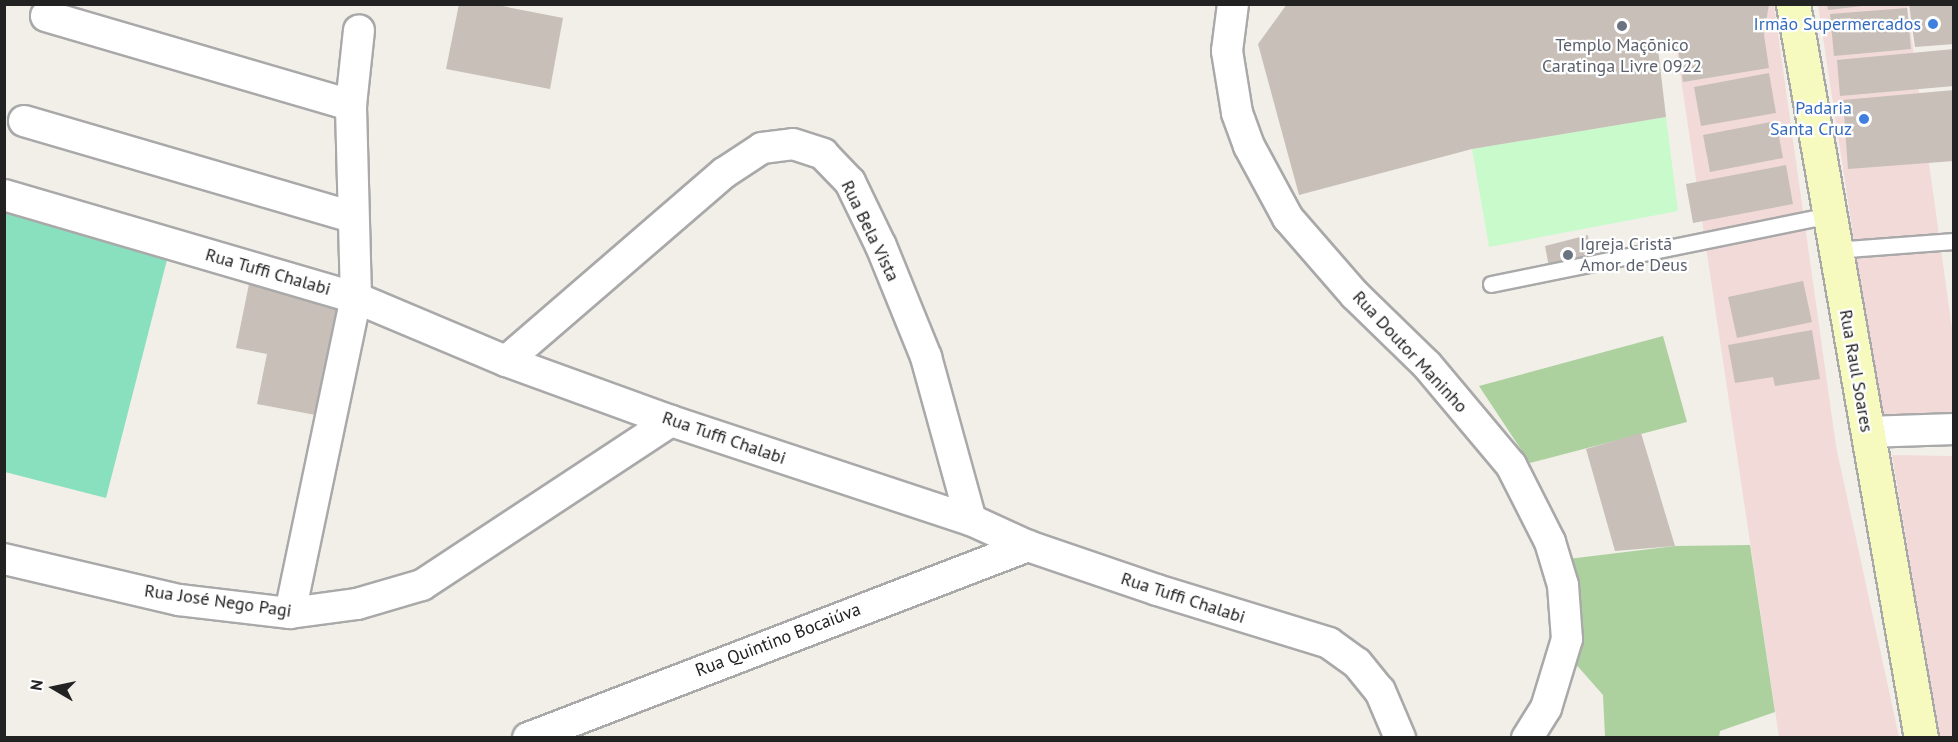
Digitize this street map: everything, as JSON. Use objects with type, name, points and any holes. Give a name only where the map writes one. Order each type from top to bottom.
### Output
[{"type":"main road","name":"Rua Raul Soares","points":[[1793,4],[1834,250],[1921,738]]},
{"type":"street","name":"Rua Doutor Maninho","points":[[1233,4],[1227,51],[1237,113],[1249,146],[1288,218],[1355,295],[1427,365],[1511,465],[1550,542],[1563,585],[1567,639],[1546,708],[1527,738]]},
{"type":"street","points":[[46,16],[351,105]]},
{"type":"street","points":[[290,613],[356,298],[351,105],[359,30]]},
{"type":"street","points":[[24,121],[353,216]]},
{"type":"street","name":"Rua Bela Vista","points":[[506,361],[724,173],[752,154],[762,148],[793,144],[823,154],[850,182],[881,246],[926,357],[971,520]]},
{"type":"street","name":"Rua Tuffi Chalabi","points":[[4,195],[356,298],[506,361],[671,421],[971,520],[1028,546],[1329,643],[1357,663],[1380,691],[1400,738]]},
{"type":"street","name":"Rua José Nego Pagi","points":[[4,559],[179,600],[290,613],[357,604],[422,585],[671,421]]},
{"type":"street","points":[[1867,432],[1953,429]]},
{"type":"street","name":"Rua Quintino Bocaiúva","points":[[528,738],[1028,546]]},
{"type":"lane","points":[[1491,285],[1829,215]]},
{"type":"lane","points":[[1834,250],[1953,241]]},
{"type":"shaded area","points":[[1670,5],[1774,5],[1836,446],[1899,737],[1779,737]]},
{"type":"shaded area","points":[[1818,5],[1907,5],[1953,336],[1953,413],[1881,417]]},
{"type":"shaded area","points":[[1892,455],[1953,456],[1953,737],[1939,737]]},
{"type":"green space","points":[[1666,117],[1678,211],[1489,247],[1472,149]]},
{"type":"green space","points":[[4,210],[169,252],[106,498],[5,472]]},
{"type":"green space","points":[[1663,336],[1687,422],[1530,463],[1479,386]]},
{"type":"green space","points":[[1750,545],[1775,712],[1720,731],[1719,737],[1605,737],[1603,695],[1573,661],[1568,559],[1675,546]]},
{"type":"building","points":[[459,4],[492,4],[563,18],[550,89],[446,69]]},
{"type":"building","points":[[1287,4],[1769,4],[1764,35],[1769,68],[1683,82],[1678,49],[1658,49],[1666,117],[1472,149],[1299,195],[1258,44]]},
{"type":"building","points":[[1827,4],[1862,4],[1862,6],[1828,10]]},
{"type":"building","name":"Irmão Supermercados","points":[[1909,4],[1954,4],[1954,44],[1915,47]]},
{"type":"building","points":[[1907,8],[1911,49],[1834,56],[1830,14]]},
{"type":"building","points":[[1954,49],[1954,86],[1840,96],[1837,60]]},
{"type":"building","points":[[1769,73],[1776,113],[1701,126],[1694,87]]},
{"type":"building","points":[[1954,90],[1954,161],[1848,169],[1843,100]]},
{"type":"building","points":[[1776,121],[1783,158],[1710,172],[1703,135]]},
{"type":"building","points":[[1786,165],[1793,204],[1693,223],[1686,184]]},
{"type":"building","name":"Igreja Cristã Amor de Deus","points":[[1588,235],[1591,264],[1549,267],[1545,246]]},
{"type":"building","points":[[250,279],[344,298],[321,416],[257,404],[267,354],[236,348]]},
{"type":"building","points":[[1803,281],[1812,322],[1737,338],[1728,297]]},
{"type":"building","points":[[1812,330],[1820,379],[1775,386],[1773,377],[1735,383],[1728,345]]},
{"type":"building","points":[[1641,433],[1675,546],[1615,551],[1586,449]]},
{"type":"place","name":"Irmão Supermercados","points":[[1933,24]]},
{"type":"place","name":"Templo Maçõnico Caratinga Livre 0922","points":[[1622,26]]},
{"type":"place","name":"Padaria Santa Cruz","points":[[1864,119]]},
{"type":"place","name":"Igreja Cristã Amor de Deus","points":[[1568,255]]}]
